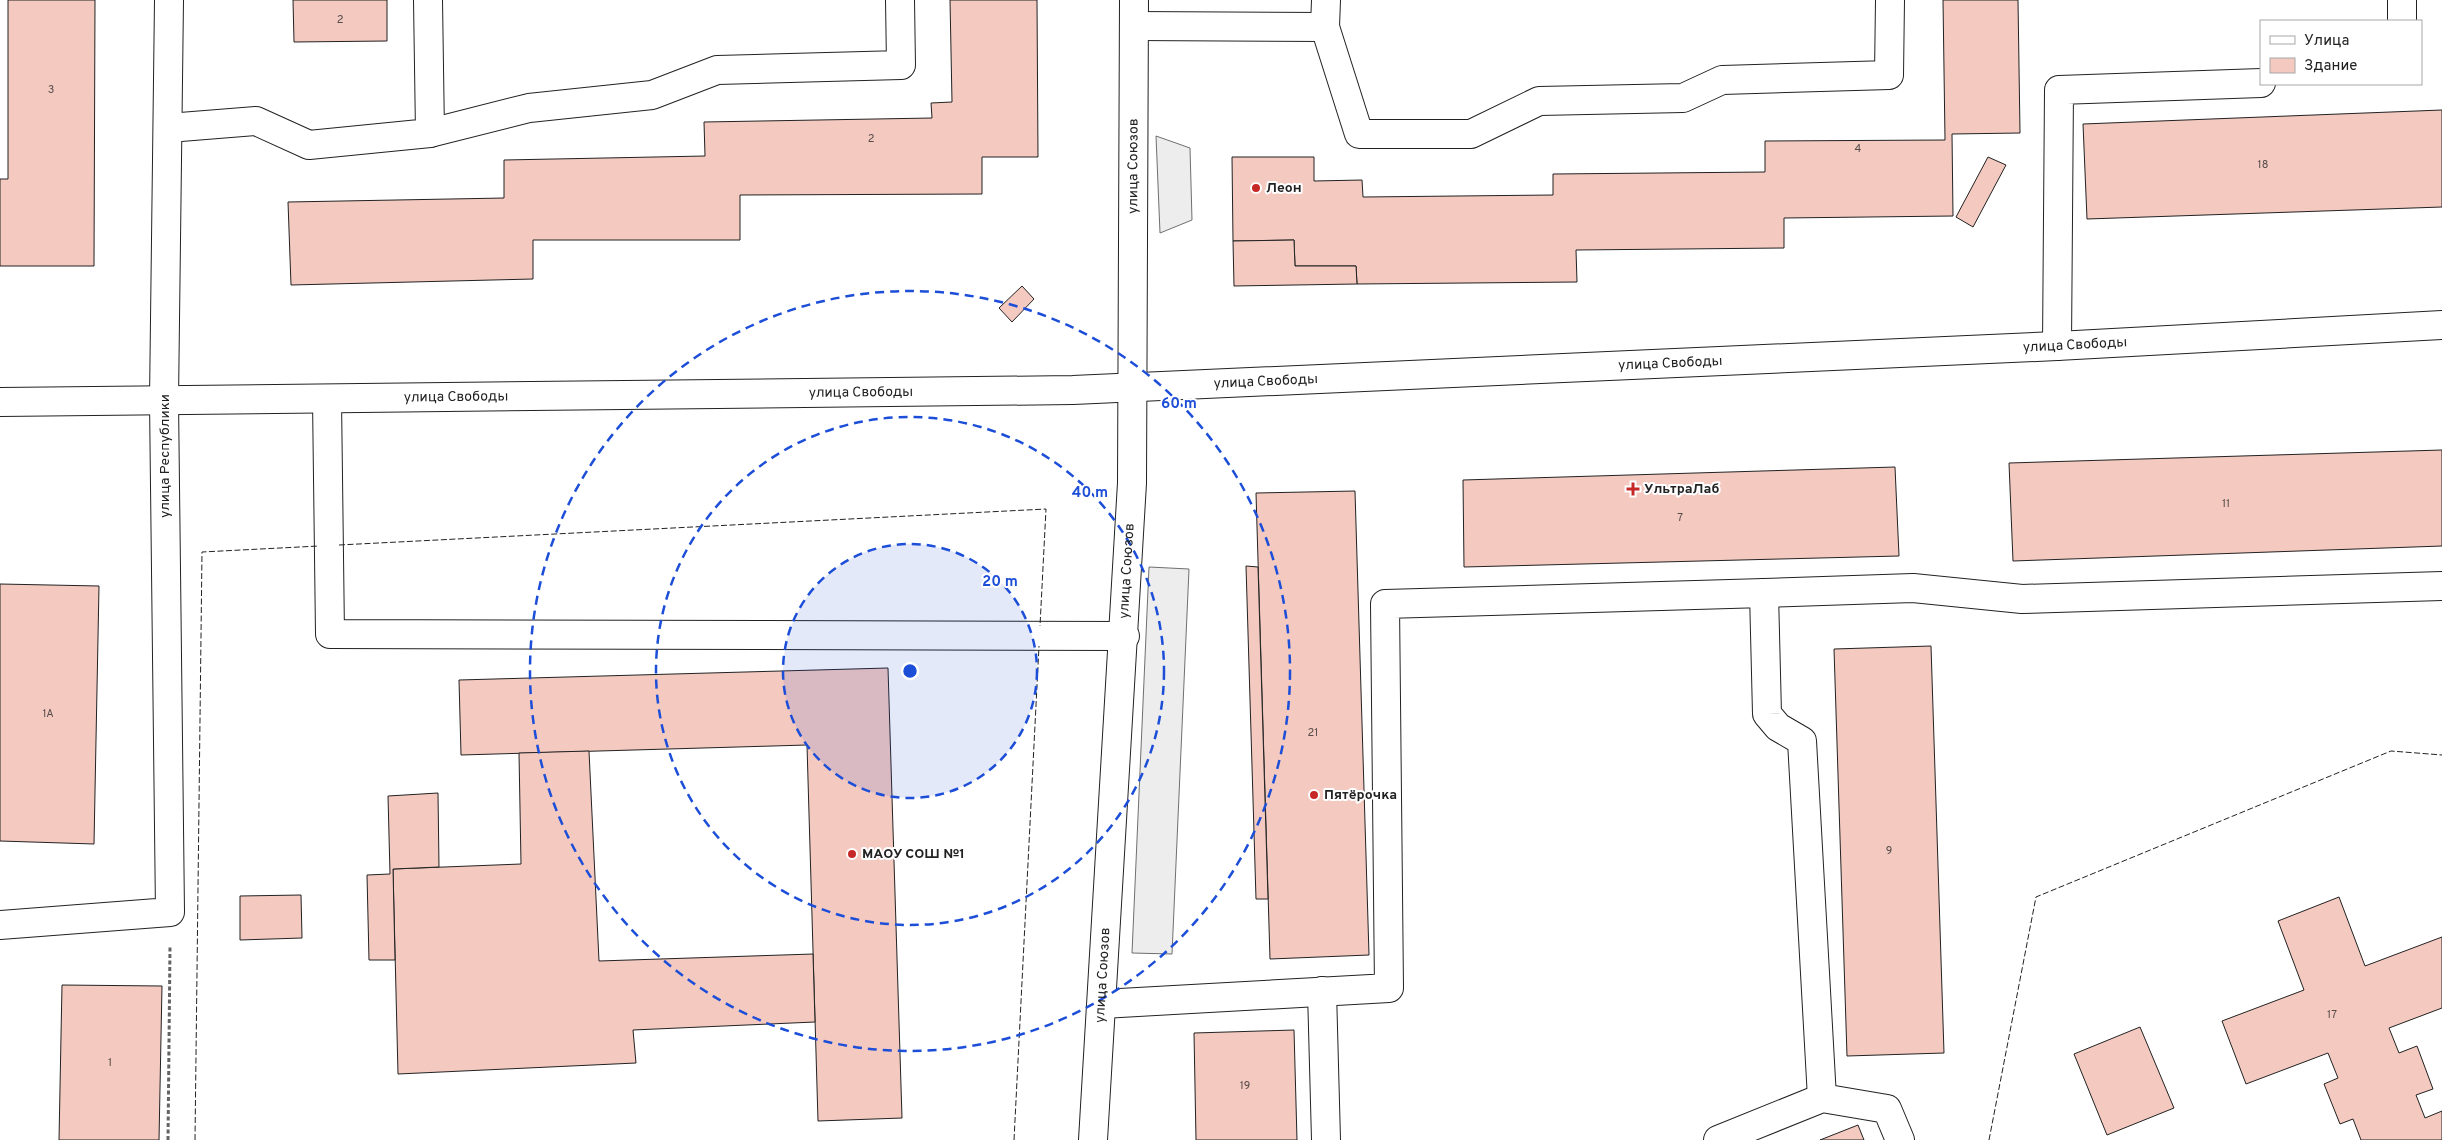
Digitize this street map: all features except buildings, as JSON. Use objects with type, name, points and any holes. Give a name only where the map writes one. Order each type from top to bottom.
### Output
[{"type":"street","name":"улица Республики","points":[[169,0],[164,400],[170,912]]},
{"type":"street","points":[[428,0],[430,134]]},
{"type":"street","points":[[168,128],[256,121],[309,145],[430,134],[529,108],[652,95],[717,70],[901,65],[900,0]]},
{"type":"street","points":[[1326,0],[1325,27],[1359,134],[1471,134],[1539,101],[1684,98],[1722,80],[1889,75],[1890,0]]},
{"type":"street","points":[[2402,0],[2402,20]]},
{"type":"street","points":[[1134,13],[1325,27]]},
{"type":"street","name":"улица Союзов","points":[[1093,1140],[1125,636],[1132,483],[1134,388],[1134,13]]},
{"type":"street","points":[[2056,346],[2059,90],[2260,83]]},
{"type":"street","name":"улица Свободы","points":[[0,402],[1134,388],[2056,346],[2442,325]]},
{"type":"street","points":[[327,399],[330,634],[1125,636]]},
{"type":"street","points":[[1102,1004],[1389,988],[1385,604],[1913,588],[2022,599],[2442,586]]},
{"type":"street","points":[[1764,593],[1767,714],[1778,727],[1802,741],[1822,1098]]},
{"type":"street","points":[[0,925],[170,912]]},
{"type":"street","points":[[1322,991],[1326,1140]]},
{"type":"street","points":[[1718,1140],[1822,1098],[1887,1109],[1900,1140]]},
{"type":"path","points":[[168,1140],[170,912]]},
{"type":"shaded area","points":[[1156,136],[1190,148],[1192,220],[1160,233]]},
{"type":"shaded area","points":[[1149,567],[1189,569],[1172,954],[1132,953]]},
{"type":"fence","points":[[339,545],[1046,509],[1040,626]]},
{"type":"fence","points":[[195,1140],[202,552],[319,546]]},
{"type":"fence","points":[[1014,1140],[1039,646]]},
{"type":"fence","points":[[1989,1140],[2036,897],[2391,751],[2442,755]]},
{"type":"place","name":"Леон","points":[[1256,188]]},
{"type":"place","name":"УльтраЛаб","points":[[1633,489]]},
{"type":"place","name":"Пятёрочка","points":[[1314,795]]},
{"type":"place","name":"МАОУ СОШ №1","points":[[852,854]]}]
